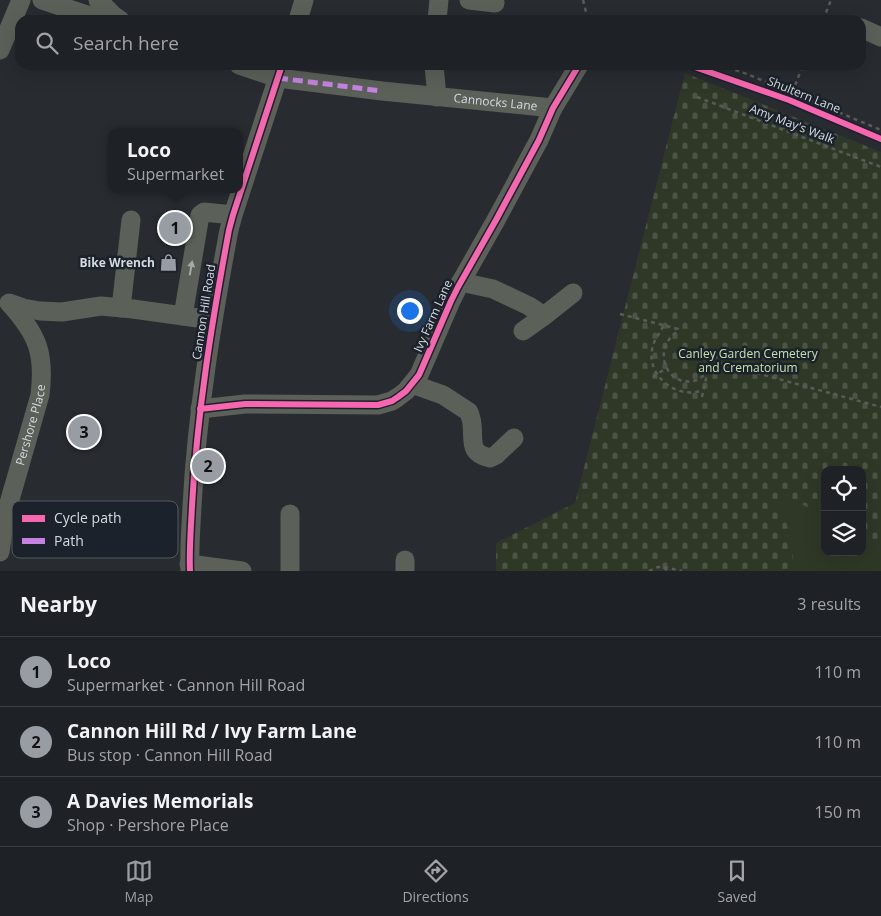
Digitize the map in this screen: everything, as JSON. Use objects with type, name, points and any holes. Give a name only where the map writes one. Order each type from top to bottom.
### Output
[{"type":"street","points":[[0,50],[21,0]]},
{"type":"street","points":[[42,0],[87,15]]},
{"type":"street","points":[[98,0],[113,15]]},
{"type":"street","points":[[300,15],[304,0]]},
{"type":"street","points":[[438,15],[439,0]]},
{"type":"street","points":[[469,0],[495,3]]},
{"type":"street","points":[[866,30],[881,37]]},
{"type":"street","name":"Cannocks Lane","points":[[434,70],[437,96]]},
{"type":"street","name":"Ivy Farm Lane","points":[[200,409],[245,404],[378,405],[392,401],[406,390],[419,375],[460,282],[539,140],[553,108],[577,70]]},
{"type":"street","name":"Cannocks Lane","points":[[280,71],[382,91],[553,108]]},
{"type":"street","name":"Cannon Hill Road","points":[[243,184],[280,71]]},
{"type":"street","name":"Cannon Hill Road","points":[[189,568],[194,466],[212,320],[229,230],[240,193]]},
{"type":"street","name":"Cannon Hill Road","points":[[183,316],[200,215],[204,212],[233,215]]},
{"type":"street","points":[[121,308],[131,220]]},
{"type":"street","points":[[460,282],[493,289],[529,306],[544,316]]},
{"type":"street","points":[[522,331],[572,293]]},
{"type":"street","points":[[5,300],[23,308],[40,311],[62,312],[101,306],[212,320]]},
{"type":"street","name":"Pershore Place","points":[[0,552],[5,517],[40,395],[42,376],[38,346],[30,329],[22,317],[5,300]]},
{"type":"street","points":[[38,346],[41,334],[47,325],[62,312]]},
{"type":"street","points":[[412,384],[443,396],[469,412],[472,423],[472,442],[474,449],[481,456],[490,458],[496,455],[514,438]]},
{"type":"street","points":[[290,514],[290,571]]},
{"type":"street","points":[[189,568],[242,571]]},
{"type":"path","points":[[583,0],[587,15]]},
{"type":"path","points":[[825,15],[831,0]]},
{"type":"path","points":[[736,70],[881,130]]},
{"type":"path","points":[[789,100],[801,70]]},
{"type":"path","points":[[620,314],[678,330],[669,340],[664,349],[663,356],[666,368],[676,378],[696,380],[707,373]]},
{"type":"path","points":[[664,326],[655,339],[652,349],[652,364],[657,374],[668,386],[678,391],[694,393],[703,390]]},
{"type":"path","points":[[687,354],[881,407]]},
{"type":"path","points":[[702,397],[710,360]]},
{"type":"path","points":[[653,377],[666,368]]},
{"type":"path","points":[[649,571],[663,566],[682,571]]},
{"type":"path","points":[[663,566],[668,571]]},
{"type":"green space","name":"Canley Garden Cemetery and Crematorium","points":[[685,73],[881,152],[881,571],[496,571],[496,543],[575,503]]},
{"type":"green space","points":[[778,494],[821,513],[821,556],[866,556],[866,538],[881,549],[881,571],[794,571],[792,541]]},
{"type":"marked path","points":[[278,78],[382,91]]},
{"type":"cycle path","points":[[243,184],[280,70]]},
{"type":"cycle path","points":[[200,409],[245,404],[378,405],[392,401],[406,391],[419,375],[458,287],[539,140],[553,108],[576,70]]},
{"type":"cycle path","name":"Shultern Lane","points":[[703,70],[789,100],[881,139]]},
{"type":"cycle path","points":[[190,571],[194,471],[206,367],[229,230],[240,193]]},
{"type":"place","name":"Loco","points":[[175,228]]},
{"type":"place","name":"Bike Wrench","points":[[169,263]]},
{"type":"place","name":"A Davies Memorials","points":[[84,432]]},
{"type":"place","name":"Cannon Hill Rd / Ivy Farm Lane","points":[[208,466]]}]
